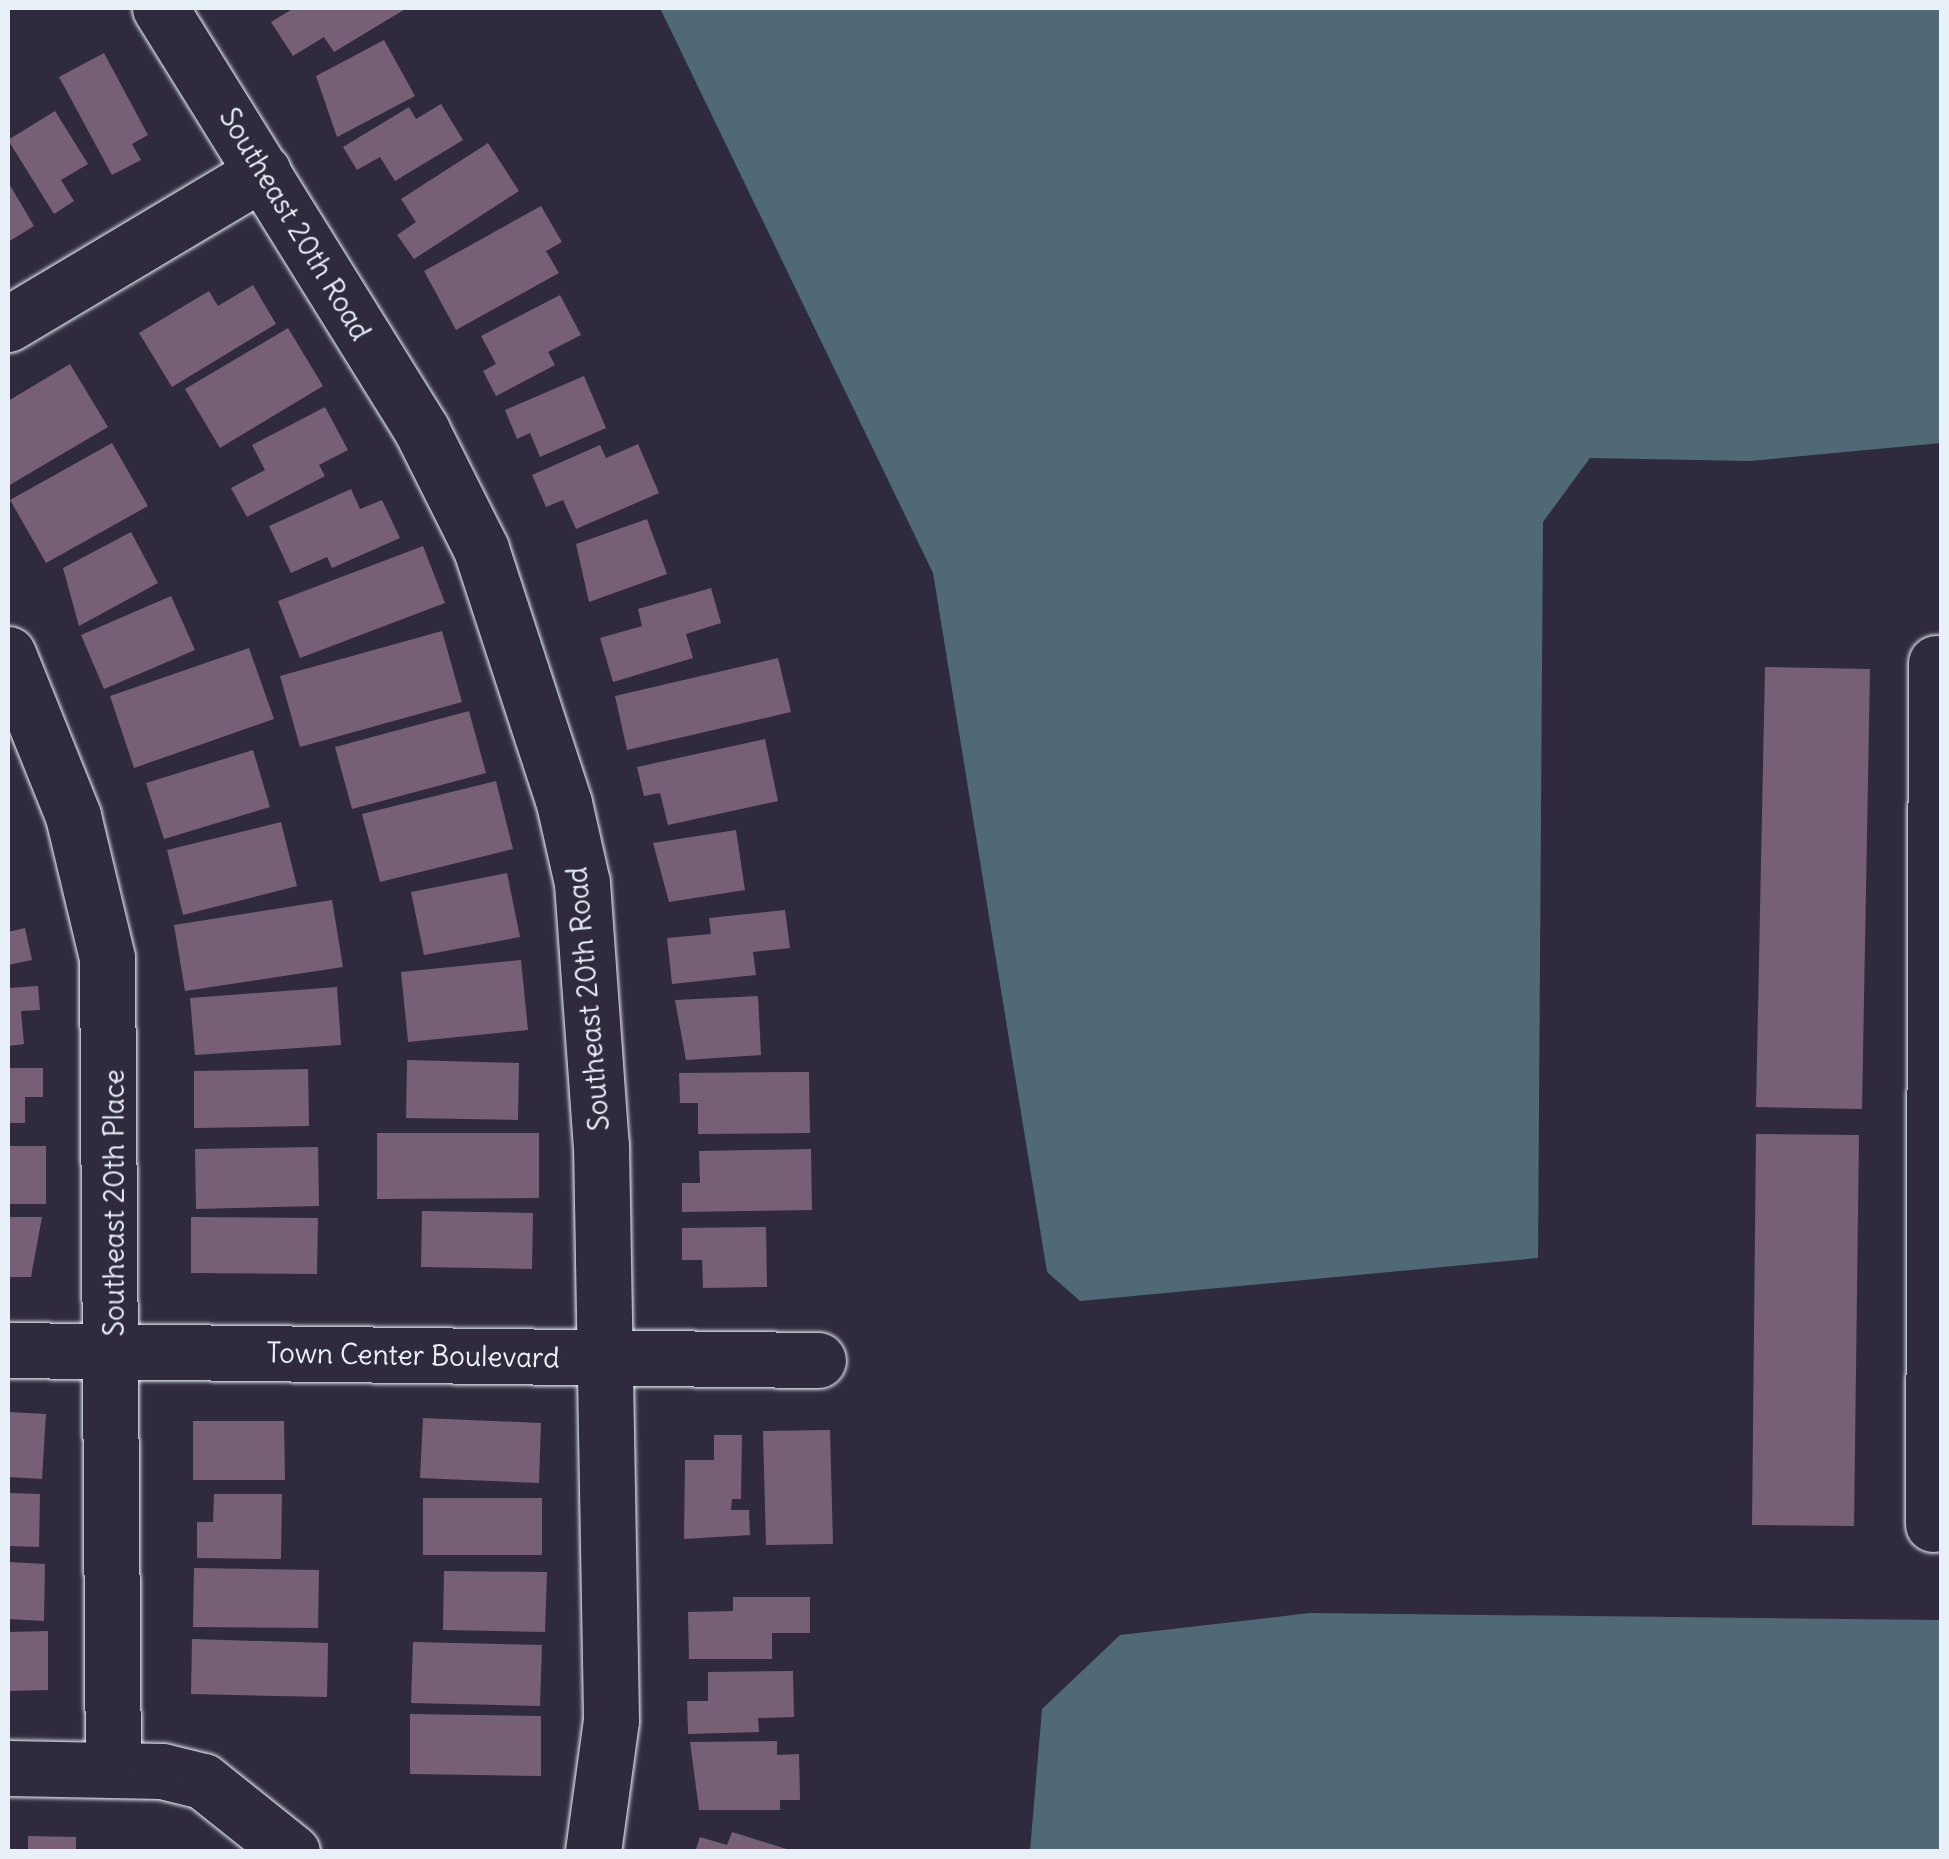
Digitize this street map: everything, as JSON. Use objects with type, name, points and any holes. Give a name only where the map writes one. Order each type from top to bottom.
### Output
[{"type":"street","name":"Southeast 20th Road","points":[[160,8],[422,431],[481,549],[529,678],[582,883],[601,1145],[611,1720],[592,1852]]},
{"type":"street","points":[[8,324],[264,172]]},
{"type":"street","name":"Southeast 20th Place","points":[[8,654],[73,816],[107,958],[115,1352],[113,1770]]},
{"type":"street","points":[[1933,1524],[1938,1352],[1936,663]]},
{"type":"street","name":"Town Center Boulevard","points":[[8,1350],[818,1360]]},
{"type":"street","points":[[8,1768],[113,1770],[203,1781],[292,1852]]},
{"type":"water","points":[[660,8],[1941,8],[1941,443],[1750,461],[1590,458],[1543,522],[1538,1258],[1080,1301],[1047,1272],[933,573]]},
{"type":"water","points":[[1310,1613],[1941,1620],[1941,1851],[1030,1851],[1042,1709],[1120,1635]]},
{"type":"building","points":[[294,8],[407,8],[334,52],[324,37],[293,56],[271,22]]},
{"type":"building","points":[[384,40],[415,96],[337,137],[316,76]]},
{"type":"building","points":[[104,53],[148,135],[132,144],[141,160],[112,175],[59,77]]},
{"type":"building","points":[[441,104],[463,140],[395,181],[380,157],[357,170],[343,147],[409,107],[416,119]]},
{"type":"building","points":[[55,111],[88,164],[61,180],[74,201],[54,214],[8,140]]},
{"type":"building","points":[[488,143],[519,191],[414,259],[397,235],[416,222],[401,199]]},
{"type":"building","points":[[8,182],[34,226],[8,242]]},
{"type":"building","points":[[541,206],[562,242],[546,251],[559,273],[456,330],[424,271]]},
{"type":"building","points":[[253,285],[276,324],[172,387],[139,333],[209,291],[218,306]]},
{"type":"building","points":[[560,295],[581,335],[548,352],[555,365],[496,396],[483,371],[496,364],[481,336]]},
{"type":"building","points":[[288,328],[323,386],[220,448],[185,389]]},
{"type":"building","points":[[70,364],[108,427],[8,486],[8,401]]},
{"type":"building","points":[[584,376],[606,428],[540,457],[530,433],[517,439],[505,410]]},
{"type":"building","points":[[325,407],[348,450],[319,465],[325,476],[247,517],[231,488],[265,470],[252,445]]},
{"type":"building","points":[[112,443],[148,506],[46,563],[10,500]]},
{"type":"building","points":[[638,444],[659,493],[576,529],[563,500],[546,507],[532,475],[600,445],[606,458]]},
{"type":"building","points":[[351,489],[360,509],[382,500],[400,538],[332,568],[327,557],[291,573],[269,526]]},
{"type":"building","points":[[647,519],[667,574],[589,602],[576,544]]},
{"type":"building","points":[[131,532],[158,583],[79,626],[63,568]]},
{"type":"building","points":[[423,546],[445,603],[300,658],[278,601]]},
{"type":"building","points":[[711,588],[721,623],[686,634],[693,658],[613,682],[600,638],[642,626],[638,609]]},
{"type":"building","points":[[171,596],[195,650],[104,689],[81,635]]},
{"type":"building","points":[[442,631],[462,702],[300,747],[280,676]]},
{"type":"building","points":[[249,648],[274,719],[134,768],[110,696]]},
{"type":"building","points":[[778,658],[791,712],[627,750],[615,696]]},
{"type":"building","points":[[1765,667],[1870,669],[1862,1109],[1756,1107]]},
{"type":"building","points":[[469,711],[486,773],[352,809],[335,747]]},
{"type":"building","points":[[765,739],[778,801],[668,825],[660,793],[644,796],[637,767]]},
{"type":"building","points":[[253,750],[270,807],[164,839],[146,783]]},
{"type":"building","points":[[496,781],[513,849],[380,882],[362,814]]},
{"type":"building","points":[[281,822],[297,886],[183,915],[167,850]]},
{"type":"building","points":[[736,830],[745,890],[669,902],[653,843]]},
{"type":"building","points":[[507,873],[520,937],[424,955],[411,892]]},
{"type":"building","points":[[332,900],[343,967],[185,991],[174,925]]},
{"type":"building","points":[[785,910],[790,948],[753,952],[756,975],[672,984],[667,938],[711,934],[709,918]]},
{"type":"building","points":[[25,928],[32,960],[8,965],[8,932]]},
{"type":"building","points":[[521,960],[528,1030],[408,1042],[401,972]]},
{"type":"building","points":[[38,986],[40,1010],[21,1011],[24,1044],[8,1046],[8,988]]},
{"type":"building","points":[[337,987],[341,1045],[195,1055],[190,998]]},
{"type":"building","points":[[758,996],[761,1055],[686,1060],[675,1000]]},
{"type":"building","points":[[407,1060],[519,1063],[518,1120],[406,1118]]},
{"type":"building","points":[[8,1068],[43,1068],[43,1097],[25,1097],[25,1123],[8,1123]]},
{"type":"building","points":[[308,1069],[309,1126],[194,1128],[194,1071]]},
{"type":"building","points":[[809,1072],[810,1133],[698,1134],[698,1103],[680,1103],[679,1073]]},
{"type":"building","points":[[377,1133],[539,1133],[539,1198],[377,1199]]},
{"type":"building","points":[[1756,1134],[1859,1135],[1854,1526],[1752,1525]]},
{"type":"building","points":[[8,1146],[46,1146],[46,1204],[8,1204]]},
{"type":"building","points":[[318,1147],[319,1206],[196,1209],[195,1149]]},
{"type":"building","points":[[811,1149],[812,1210],[682,1212],[682,1183],[700,1183],[699,1151]]},
{"type":"building","points":[[422,1211],[533,1213],[532,1269],[421,1267]]},
{"type":"building","points":[[8,1217],[42,1217],[31,1277],[8,1277]]},
{"type":"building","points":[[191,1217],[318,1218],[317,1274],[191,1273]]},
{"type":"building","points":[[766,1227],[767,1287],[703,1288],[702,1260],[682,1260],[682,1228]]},
{"type":"building","points":[[8,1412],[46,1414],[42,1479],[8,1477]]},
{"type":"building","points":[[423,1418],[541,1423],[539,1483],[420,1478]]},
{"type":"building","points":[[193,1421],[284,1421],[285,1480],[193,1480]]},
{"type":"building","points":[[830,1430],[833,1544],[766,1545],[763,1431]]},
{"type":"building","points":[[714,1435],[742,1435],[741,1499],[732,1499],[731,1510],[749,1510],[750,1535],[684,1539],[685,1460],[714,1460]]},
{"type":"building","points":[[8,1493],[40,1494],[39,1547],[8,1546]]},
{"type":"building","points":[[214,1494],[282,1494],[281,1559],[197,1558],[197,1522],[213,1522]]},
{"type":"building","points":[[423,1498],[542,1498],[542,1555],[423,1555]]},
{"type":"building","points":[[8,1562],[45,1564],[44,1621],[8,1619]]},
{"type":"building","points":[[194,1568],[319,1570],[318,1628],[193,1627]]},
{"type":"building","points":[[444,1571],[547,1572],[545,1632],[443,1630]]},
{"type":"building","points":[[733,1597],[810,1597],[810,1633],[772,1633],[772,1659],[689,1659],[688,1612],[733,1611]]},
{"type":"building","points":[[48,1631],[48,1690],[8,1691],[8,1632]]},
{"type":"building","points":[[192,1639],[328,1643],[327,1697],[191,1694]]},
{"type":"building","points":[[413,1642],[542,1645],[540,1706],[411,1703]]},
{"type":"building","points":[[793,1671],[794,1717],[758,1718],[759,1732],[688,1734],[687,1701],[708,1701],[708,1672]]},
{"type":"building","points":[[410,1714],[541,1716],[541,1776],[410,1774]]},
{"type":"building","points":[[777,1741],[777,1755],[799,1754],[800,1800],[780,1800],[780,1810],[699,1810],[690,1742]]},
{"type":"building","points":[[732,1832],[793,1852],[695,1852],[700,1837],[727,1845]]},
{"type":"building","points":[[28,1836],[76,1837],[76,1852],[28,1852]]}]
